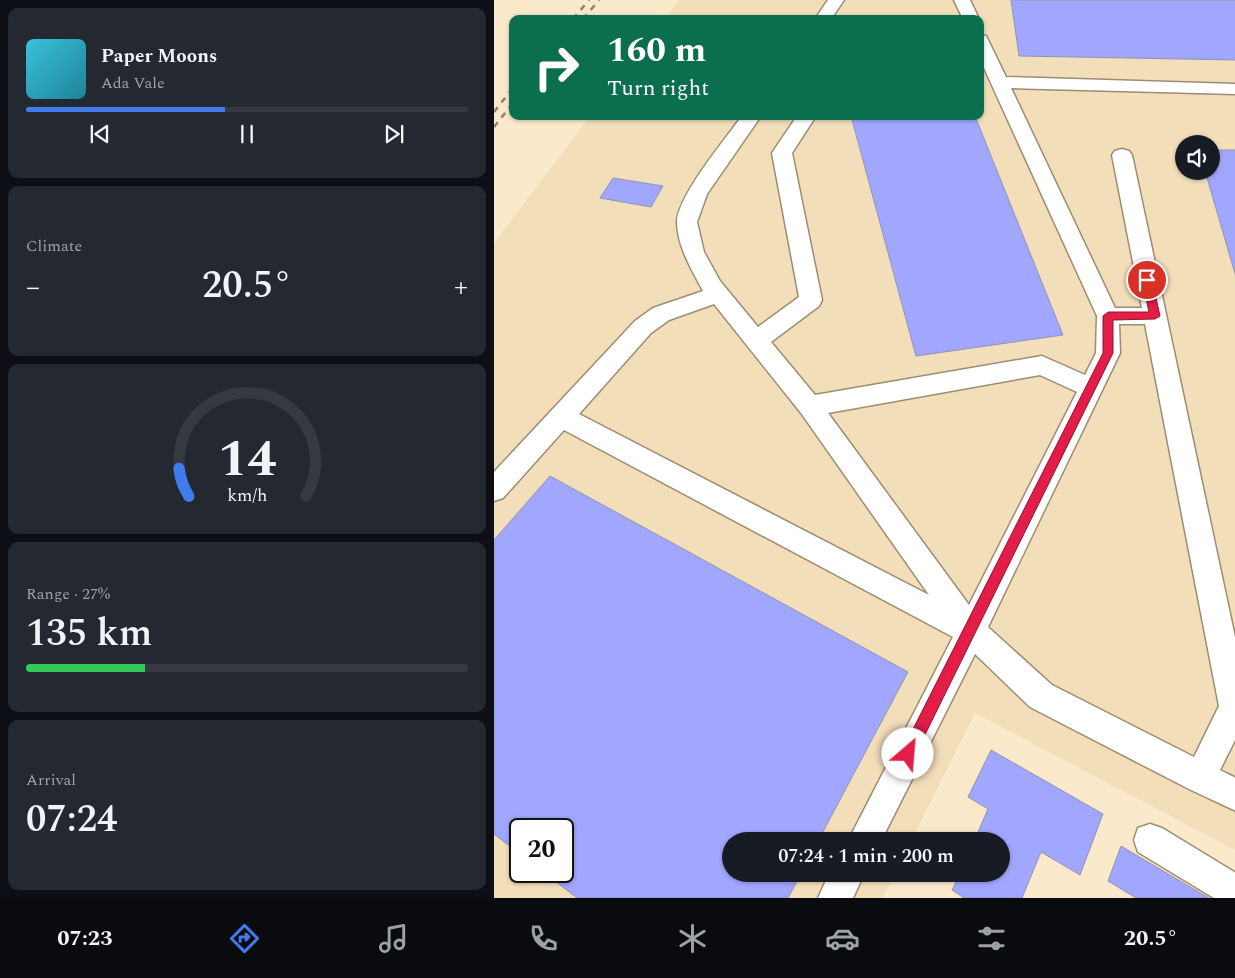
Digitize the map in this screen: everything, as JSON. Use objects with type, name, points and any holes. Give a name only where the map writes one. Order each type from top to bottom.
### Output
[{"type":"lane","points":[[826,15],[836,0]]},
{"type":"lane","points":[[962,0],[969,15]]},
{"type":"lane","points":[[869,832],[971,631],[1108,353],[1108,316],[1000,82],[984,52]]},
{"type":"lane","points":[[1000,82],[1235,89]]},
{"type":"lane","points":[[749,120],[697,193],[687,222],[693,252],[718,294],[810,406],[971,631],[1040,696],[1235,795]]},
{"type":"lane","points":[[756,342],[811,300],[782,153],[804,120]]},
{"type":"lane","points":[[1122,155],[1234,707],[1200,778]]},
{"type":"lane","points":[[494,490],[643,327],[661,314],[718,294]]},
{"type":"lane","points":[[1108,316],[1155,316]]},
{"type":"lane","points":[[810,406],[1042,365],[1090,388]]},
{"type":"lane","points":[[562,417],[971,631]]},
{"type":"lane","points":[[1150,840],[1235,892]]},
{"type":"lane","points":[[835,898],[843,882]]},
{"type":"shaded area","points":[[679,0],[1235,0],[1235,850],[975,713],[916,832],[722,832],[722,882],[891,882],[882,898],[494,898],[494,243],[587,120],[984,120],[984,15],[668,15]]},
{"type":"building","points":[[1011,0],[1236,0],[1236,60],[1019,56]]},
{"type":"building","points":[[852,120],[977,120],[1063,335],[916,356]]},
{"type":"building","points":[[1220,150],[1236,150],[1236,277],[1208,180],[1220,180]]},
{"type":"building","points":[[613,178],[663,186],[651,207],[600,198]]},
{"type":"building","points":[[550,476],[908,672],[823,832],[722,832],[722,882],[797,882],[788,898],[577,898],[558,883],[574,883],[574,818],[509,818],[509,846],[494,834],[494,540]]},
{"type":"building","points":[[991,750],[1103,814],[1080,875],[1041,852],[1022,898],[964,898],[952,890],[956,882],[1010,882],[1010,832],[978,832],[988,809],[968,797]]},
{"type":"building","points":[[1121,846],[1209,898],[1136,898],[1108,881]]},
{"type":"railway","points":[[576,15],[589,0]]},
{"type":"railway","points":[[586,15],[599,0]]},
{"type":"railway","points":[[494,112],[509,93]]},
{"type":"railway","points":[[494,127],[509,108]]},
{"type":"route","points":[[908,754],[1108,353],[1108,316],[1155,316],[1147,280]]}]
